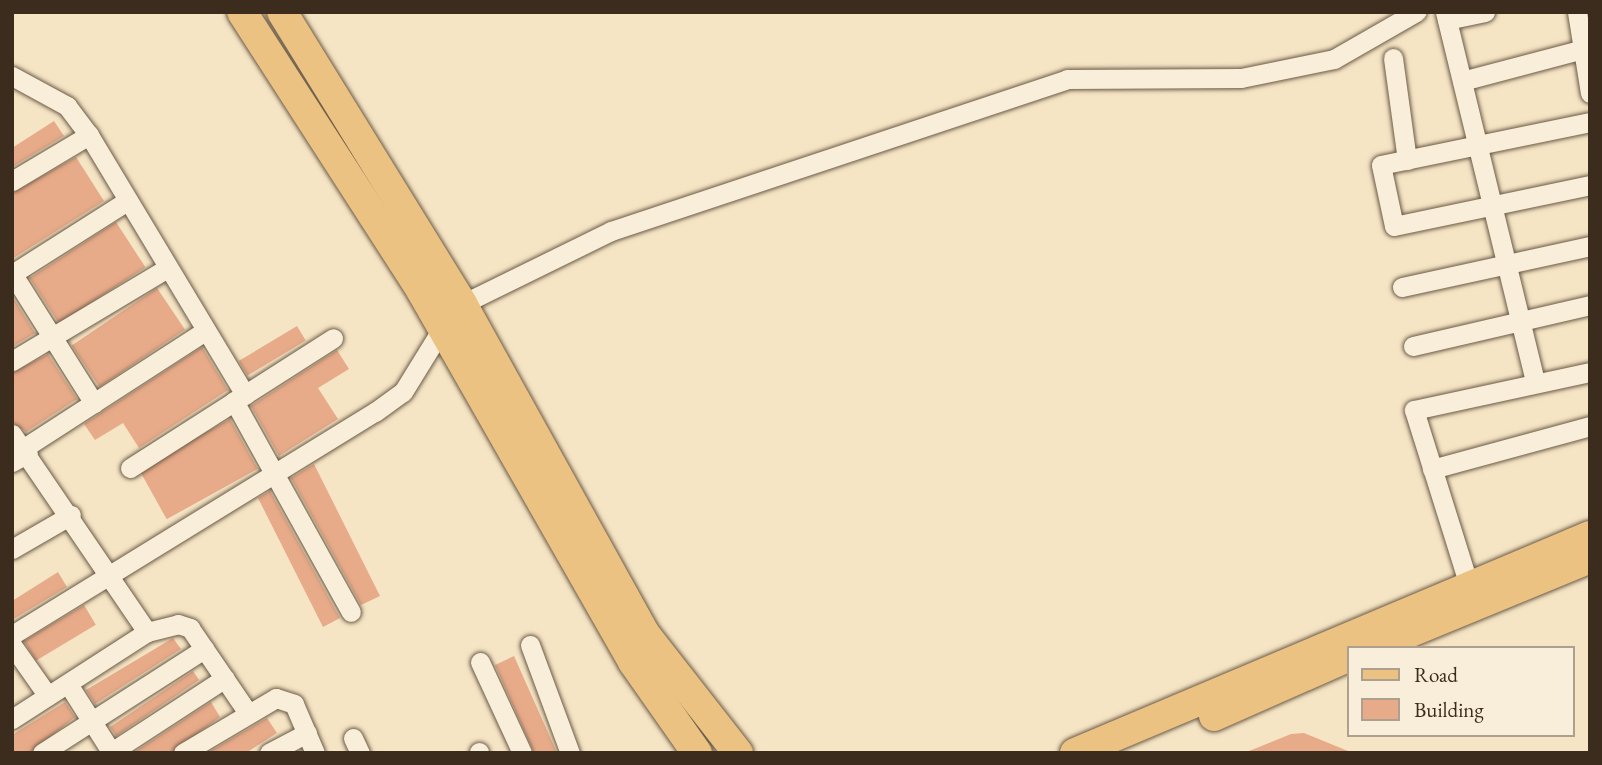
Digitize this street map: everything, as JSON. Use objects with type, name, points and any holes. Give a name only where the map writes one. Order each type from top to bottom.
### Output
[{"type":"main road","points":[[242,12],[447,316],[645,634],[738,753]]},
{"type":"main road","points":[[288,16],[633,662],[697,753]]},
{"type":"main road","points":[[1376,646],[1590,536]]},
{"type":"main road","points":[[1350,646],[1473,598],[1590,558]]},
{"type":"main road","points":[[1075,753],[1346,647]]},
{"type":"main road","points":[[1132,753],[1346,658]]},
{"type":"street","points":[[12,635],[108,571],[278,472],[402,392],[447,316],[611,231],[1068,79],[1241,78],[1334,59],[1416,12]]},
{"type":"street","points":[[1485,12],[1446,16],[1535,381]]},
{"type":"street","points":[[1577,12],[1590,93]]},
{"type":"street","points":[[276,61],[288,16]]},
{"type":"street","points":[[1462,81],[1583,49]]},
{"type":"street","points":[[1393,58],[1406,160]]},
{"type":"street","points":[[12,76],[67,106],[89,135],[164,270],[205,331],[351,612]]},
{"type":"street","points":[[1590,122],[1381,165],[1394,226],[1590,185]]},
{"type":"street","points":[[12,181],[89,135]]},
{"type":"street","points":[[94,402],[12,273],[127,201]]},
{"type":"street","points":[[1402,287],[1590,246]]},
{"type":"street","points":[[12,361],[164,270]]},
{"type":"street","points":[[1413,345],[1590,305]]},
{"type":"street","points":[[147,632],[71,515],[19,449],[205,331]]},
{"type":"street","points":[[130,468],[333,338]]},
{"type":"street","points":[[1473,598],[1414,410],[1535,381],[1590,372]]},
{"type":"street","points":[[1432,469],[1590,426]]},
{"type":"street","points":[[12,549],[71,515]]},
{"type":"street","points":[[12,719],[147,632],[178,624],[190,628],[248,713]]},
{"type":"street","points":[[12,645],[48,696]]},
{"type":"street","points":[[530,645],[570,753]]},
{"type":"street","points":[[42,753],[204,649]]},
{"type":"street","points":[[480,662],[522,753]]},
{"type":"street","points":[[68,684],[111,752],[225,678]]},
{"type":"street","points":[[188,752],[248,713],[283,698],[294,704],[315,753]]},
{"type":"street","points":[[270,753],[307,733]]},
{"type":"building","points":[[54,121],[64,136],[12,167],[12,148]]},
{"type":"building","points":[[76,157],[104,201],[12,259],[12,193]]},
{"type":"building","points":[[116,222],[145,267],[59,323],[30,278]]},
{"type":"building","points":[[157,288],[185,329],[100,387],[72,346]]},
{"type":"building","points":[[12,296],[35,333],[12,347]]},
{"type":"building","points":[[297,326],[306,341],[247,376],[239,361]]},
{"type":"building","points":[[202,347],[228,390],[139,448],[123,423],[95,440],[84,424]]},
{"type":"building","points":[[337,350],[349,369],[318,388],[338,419],[279,456],[251,406]]},
{"type":"building","points":[[48,354],[77,399],[26,432],[12,422],[12,373]]},
{"type":"building","points":[[230,419],[258,469],[167,519],[139,469]]},
{"type":"building","points":[[314,464],[380,596],[361,605],[291,478]]},
{"type":"building","points":[[270,491],[340,618],[323,627],[258,498]]},
{"type":"building","points":[[58,572],[67,587],[12,620],[12,601]]},
{"type":"building","points":[[84,605],[96,625],[36,661],[24,641]]},
{"type":"building","points":[[173,638],[181,649],[95,704],[86,690]]},
{"type":"building","points":[[514,656],[557,753],[534,753],[495,665]]},
{"type":"building","points":[[193,671],[199,680],[116,736],[110,727]]},
{"type":"building","points":[[65,702],[75,717],[30,753],[12,753],[12,735]]},
{"type":"building","points":[[211,702],[220,717],[171,753],[133,753]]},
{"type":"building","points":[[267,718],[277,733],[246,753],[207,753]]},
{"type":"building","points":[[1304,733],[1353,753],[1244,753],[1291,734]]}]
